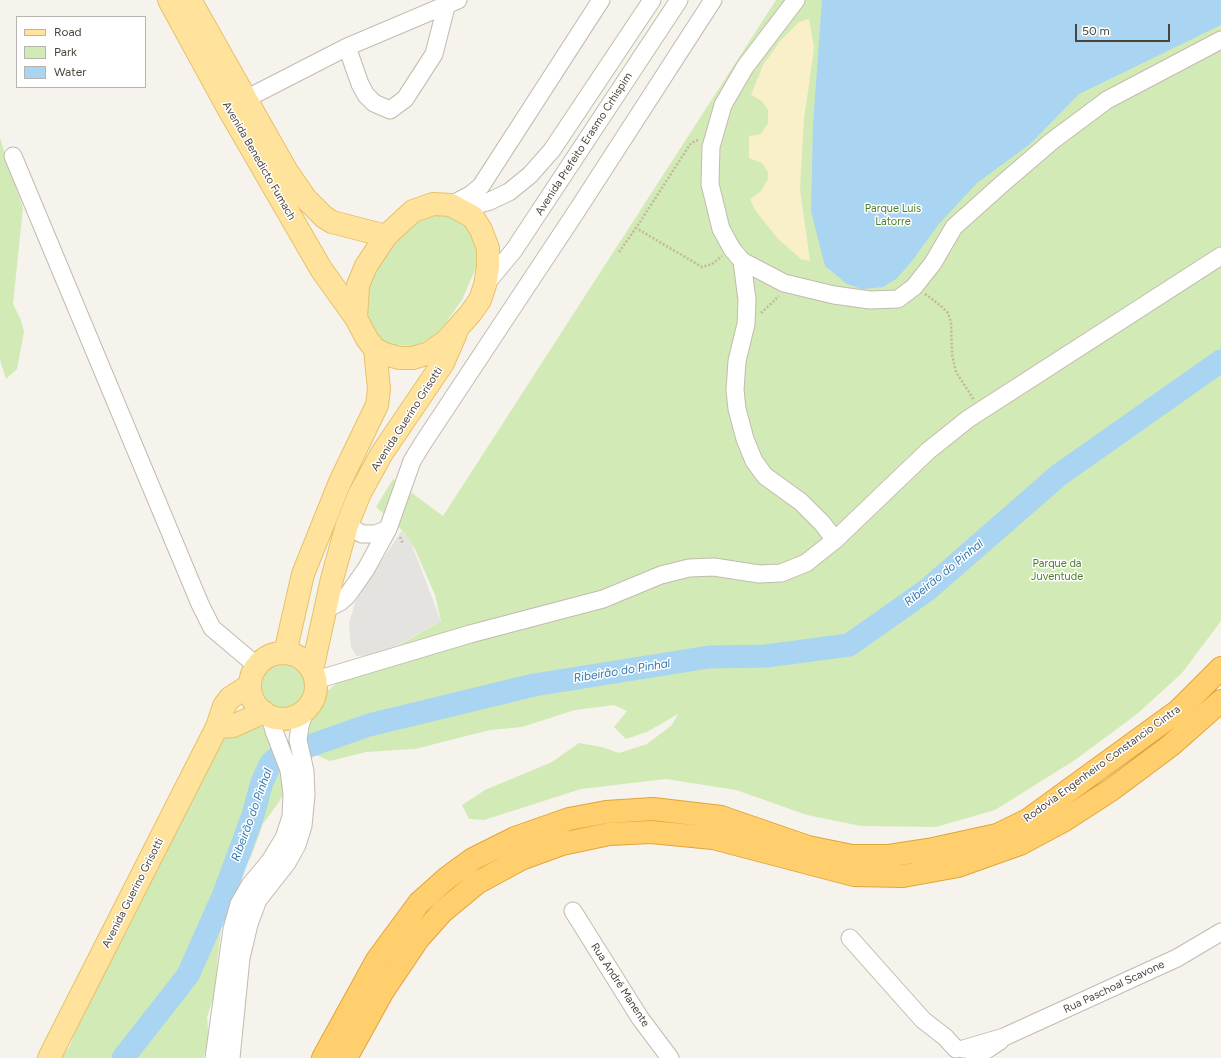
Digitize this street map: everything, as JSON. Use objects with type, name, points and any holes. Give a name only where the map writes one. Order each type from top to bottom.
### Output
[{"type":"highway","name":"Rodovia Engenheiro Constancio Cintra","points":[[323,1058],[377,960],[419,903],[447,878],[473,859],[515,838],[569,819],[606,812],[653,809],[721,817],[808,847],[852,856],[887,856],[933,849],[997,835],[1028,820],[1178,711],[1221,668]]},
{"type":"highway","name":"Rodovia Engenheiro Constancio Cintra","points":[[346,1058],[383,991],[418,939],[442,912],[478,883],[521,860],[562,844],[609,834],[651,832],[713,838],[854,875],[902,876],[958,866],[1020,844],[1063,821],[1111,790],[1170,746],[1221,701]]},
{"type":"main road","name":"Avenida Benedicto Fumach","points":[[169,0],[237,103],[306,199],[324,217],[332,222],[386,236]]},
{"type":"main road","name":"Avenida Benedicto Fumach","points":[[190,0],[237,103],[311,250],[333,287],[356,318]]},
{"type":"main road","points":[[434,204],[456,207],[473,217],[481,230],[488,248],[488,267],[485,285],[480,300],[458,329],[446,341],[429,353],[413,358],[399,358],[375,349],[362,331],[356,318],[356,298],[362,275],[386,236],[414,211],[434,204]]},
{"type":"main road","points":[[311,250],[317,233],[325,225],[332,222]]},
{"type":"main road","name":"Avenida Guerino Grisotti","points":[[314,675],[332,579],[352,529],[360,493],[382,453],[443,363],[458,329]]},
{"type":"main road","points":[[285,653],[302,574],[340,482],[377,405],[379,389],[375,349]]},
{"type":"main road","points":[[285,653],[305,661],[314,675],[316,691],[312,702],[305,710],[296,716],[285,719],[267,714],[257,706],[252,696],[254,675],[265,658],[275,654],[285,653]]},
{"type":"main road","name":"Avenida Guerino Grisotti","points":[[49,1058],[217,727],[219,717],[230,698],[254,675]]},
{"type":"main road","points":[[217,727],[232,726],[267,714]]},
{"type":"street","points":[[456,207],[481,186],[601,0]]},
{"type":"street","name":"Avenida Prefeito Erasmo Crhispim","points":[[456,207],[490,201],[509,192],[530,175],[552,150],[652,0]]},
{"type":"street","name":"Avenida Prefeito Erasmo Crhispim","points":[[485,285],[514,250],[679,0]]},
{"type":"street","points":[[327,609],[340,602],[347,596],[366,569],[388,529],[412,461],[578,209],[713,0]]},
{"type":"street","points":[[796,0],[745,67],[723,105],[713,142],[710,184],[721,229],[737,255],[747,300],[744,333],[738,361],[735,390],[737,409],[745,438],[754,461],[765,476],[801,502],[822,523],[835,540]]},
{"type":"street","points":[[237,103],[348,47],[452,3]]},
{"type":"street","points":[[348,47],[360,84],[366,95],[374,104],[390,110],[405,99],[434,54],[452,3]]},
{"type":"street","points":[[737,255],[784,283],[802,288],[834,295],[870,300],[898,299],[914,287],[933,263],[954,228],[1002,184],[1052,142],[1107,100],[1221,40]]},
{"type":"street","points":[[13,156],[200,604],[212,628],[254,675]]},
{"type":"street","points":[[314,675],[603,599],[661,575],[689,568],[714,567],[760,574],[781,573],[806,563],[835,540],[928,452],[982,410],[1221,256]]},
{"type":"street","points":[[352,529],[369,535],[388,529]]},
{"type":"street","points":[[352,529],[366,547],[368,555],[366,569]]},
{"type":"street","points":[[214,1058],[232,929],[239,904],[250,885],[270,861],[284,838],[291,817],[292,794],[297,770],[298,740],[300,726],[305,710]]},
{"type":"street","points":[[231,1058],[241,958],[249,924],[258,900],[287,863],[297,845],[303,826],[305,811],[306,795],[297,770],[282,748],[267,714]]},
{"type":"street","name":"Rua André Manente","points":[[573,911],[640,1018],[670,1058]]},
{"type":"street","name":"Rua Paschoal Scavone","points":[[960,1055],[1004,1037],[1176,958],[1221,932]]},
{"type":"street","points":[[850,938],[923,1020],[928,1031],[960,1055]]},
{"type":"path","points":[[619,252],[691,143],[697,140],[713,142]]},
{"type":"path","points":[[636,228],[702,267],[737,255]]},
{"type":"path","points":[[914,287],[940,305],[948,313],[951,322],[952,354],[956,372],[982,410]]},
{"type":"path","points":[[744,333],[767,306],[780,296],[802,288]]},
{"type":"green space","points":[[776,0],[1221,0],[1221,621],[1182,673],[1137,714],[1075,760],[995,810],[936,827],[861,826],[807,815],[736,790],[666,779],[581,789],[484,820],[469,819],[462,805],[485,790],[552,762],[579,743],[602,747],[619,753],[647,744],[672,725],[678,714],[647,732],[626,739],[614,727],[627,711],[614,705],[575,710],[522,727],[490,730],[415,749],[366,752],[330,761],[314,754],[304,735],[325,693],[348,674],[441,621],[435,595],[415,549],[402,530],[376,507],[393,479],[443,516]]},
{"type":"green space","points":[[0,138],[23,208],[13,304],[21,320],[24,332],[17,369],[6,379],[0,360]]},
{"type":"green space","points":[[437,213],[453,217],[466,226],[471,232],[479,254],[475,270],[462,300],[435,335],[413,346],[391,345],[377,337],[365,317],[369,279],[397,234],[429,214]]},
{"type":"green space","points":[[277,664],[287,664],[295,668],[301,674],[305,682],[305,692],[301,700],[295,706],[287,710],[277,710],[269,706],[263,700],[259,692],[259,682],[263,674],[269,668]]},
{"type":"green space","points":[[247,726],[262,727],[270,733],[287,787],[279,802],[263,824],[251,857],[225,896],[217,963],[217,987],[207,1017],[209,1041],[203,1058],[61,1058],[70,1046],[86,1002],[220,741],[234,730]]},
{"type":"sand","points":[[809,19],[814,47],[804,119],[800,189],[810,261],[801,259],[778,239],[755,210],[750,199],[761,191],[768,179],[768,172],[762,163],[749,158],[749,136],[761,134],[768,123],[768,110],[762,101],[751,95],[763,65],[780,41],[799,22]]},
{"type":"shaded area","points":[[402,530],[412,545],[441,621],[380,655],[356,656],[351,647],[349,623],[356,600]]},
{"type":"water","points":[[822,0],[1221,0],[1221,25],[1079,94],[1030,144],[977,183],[938,225],[912,261],[896,279],[883,287],[862,289],[847,284],[825,266],[811,211],[813,125]]},
{"type":"waterway","name":"Ribeirão do Pinhal","points":[[123,1058],[188,975],[224,894],[253,815],[262,782],[271,763],[278,757],[369,725],[534,685],[709,657],[766,656],[849,645],[927,590],[1059,475],[1221,361]]},
{"type":"park label","name":"Parque Luis Latorre","points":[[893,215]]},
{"type":"park label","name":"Parque da Juventude","points":[[1057,570]]}]
